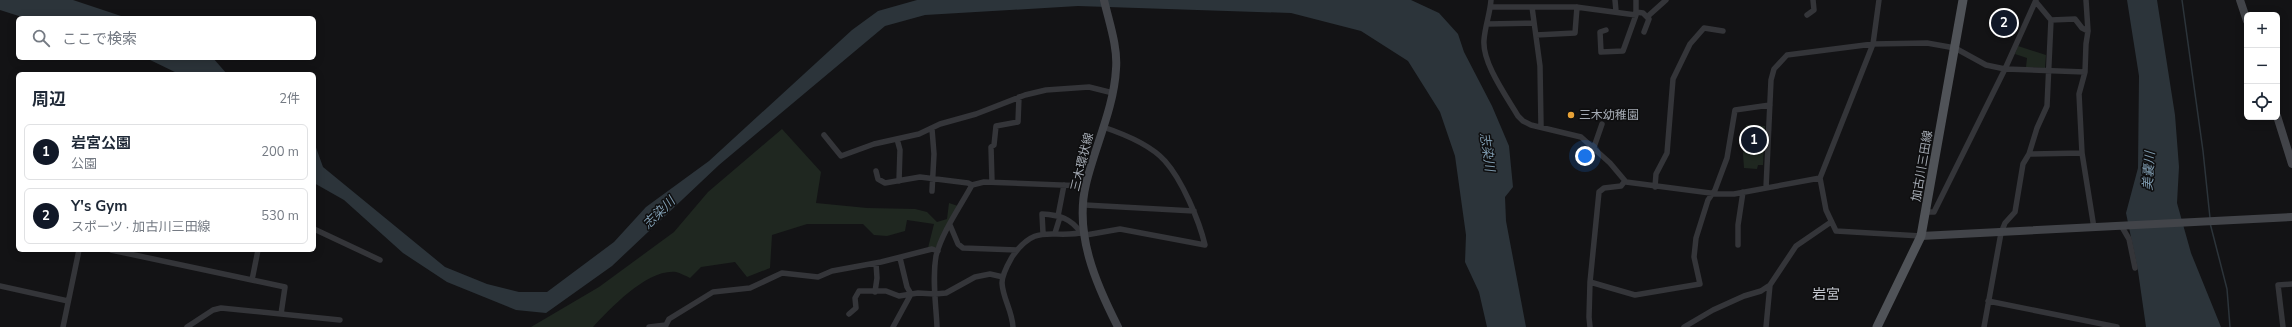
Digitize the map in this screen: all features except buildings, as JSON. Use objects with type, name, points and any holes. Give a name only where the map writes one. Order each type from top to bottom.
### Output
[{"type":"main road","name":"加古川三田線","points":[[1878,327],[1921,236],[1963,0]]},
{"type":"street","name":"三木環状線","points":[[1104,0],[1116,68],[1113,93],[1086,186],[1084,233],[1095,279],[1118,327]]},
{"type":"street","points":[[1491,0],[1491,7],[1483,41],[1493,73],[1518,116],[1523,121],[1581,137],[1594,147],[1625,182],[1631,185],[1680,188],[1711,193],[1743,192],[1820,178]]},
{"type":"street","points":[[1615,0],[1616,11]]},
{"type":"street","points":[[1606,30],[1600,32],[1601,52],[1623,51],[1636,13],[1636,0]]},
{"type":"street","points":[[1647,17],[1666,0]]},
{"type":"street","points":[[1808,15],[1814,10],[1813,0]]},
{"type":"street","points":[[2086,0],[2088,31],[2085,72],[2079,94],[2082,153],[2094,228]]},
{"type":"street","points":[[2240,0],[2244,12]]},
{"type":"street","points":[[1877,1],[1873,44],[1820,178],[1831,222],[1836,232],[1921,236],[2122,227],[2292,217]]},
{"type":"street","points":[[1926,212],[1934,212],[2005,69],[2036,1],[2051,20],[2047,106],[2037,128],[2029,154],[2023,164],[2015,212],[2005,223],[2001,233],[1984,327]]},
{"type":"street","points":[[1532,6],[1540,66],[1541,126]]},
{"type":"street","points":[[1491,7],[1577,7],[1643,13],[1649,19],[1644,32]]},
{"type":"street","points":[[1536,35],[1575,34],[1577,7]]},
{"type":"street","points":[[2051,20],[2075,19],[2082,28],[2088,31]]},
{"type":"street","points":[[1487,24],[1534,23]]},
{"type":"street","points":[[1655,187],[1656,174],[1667,153],[1673,79],[1690,44],[1704,28],[1723,31]]},
{"type":"street","points":[[1766,188],[1771,80],[1774,70],[1787,55],[1873,44],[1927,43],[1955,48],[1986,65],[2005,69],[2085,72]]},
{"type":"street","points":[[824,135],[841,156],[874,144],[932,129],[940,124],[970,116],[1019,97],[1046,90],[1089,87],[1113,93]]},
{"type":"street","points":[[992,182],[991,147],[994,145],[996,126],[1018,122],[1019,97]]},
{"type":"street","points":[[1590,282],[1635,295],[1700,284],[1694,257],[1696,238],[1711,193],[1715,190],[1727,158],[1735,110],[1770,105]]},
{"type":"street","points":[[2278,120],[2292,164]]},
{"type":"street","points":[[1594,147],[1602,124]]},
{"type":"street","points":[[1013,327],[1012,314],[1007,306],[1002,282],[1003,277],[1017,250],[1026,241],[1043,233],[1071,235],[1120,229],[1205,245],[1194,211],[1166,161],[1152,150],[1133,139],[1103,127]]},
{"type":"street","points":[[932,129],[934,178],[932,191]]},
{"type":"street","points":[[898,139],[900,150],[899,181]]},
{"type":"street","points":[[2029,154],[2082,153]]},
{"type":"street","points":[[876,171],[878,179],[881,181],[899,181],[920,177],[968,183],[972,185],[992,182],[1086,186]]},
{"type":"street","points":[[1590,327],[1590,282],[1599,192],[1604,188],[1621,186],[1625,182]]},
{"type":"street","points":[[937,327],[935,275],[938,250],[972,185]]},
{"type":"street","points":[[1055,233],[1064,185]]},
{"type":"street","points":[[1738,245],[1738,225],[1743,192]]},
{"type":"street","points":[[1085,205],[1194,211]]},
{"type":"street","points":[[1043,233],[1042,214],[1071,221],[1084,233]]},
{"type":"street","points":[[1684,327],[1713,310],[1744,296],[1762,291],[1770,285],[1796,246],[1831,222]]},
{"type":"street","points":[[950,225],[958,244],[962,248],[1017,250]]},
{"type":"street","points":[[2122,227],[2129,240],[2135,268]]},
{"type":"street","points":[[316,230],[380,260]]},
{"type":"street","points":[[649,327],[666,326],[669,319],[713,292],[750,288],[782,273],[818,277],[832,271],[900,258],[932,249],[938,250]]},
{"type":"street","points":[[64,327],[79,252]]},
{"type":"street","points":[[120,252],[285,287],[281,314]]},
{"type":"street","points":[[252,280],[258,252]]},
{"type":"street","points":[[900,258],[907,287],[911,294]]},
{"type":"street","points":[[875,292],[877,278],[876,263]]},
{"type":"street","points":[[849,314],[856,308],[855,298],[859,291],[886,291],[899,296],[911,294],[946,293],[974,277],[990,274],[1003,277]]},
{"type":"street","points":[[2283,327],[2278,285],[2292,284]]},
{"type":"street","points":[[1766,327],[1770,285]]},
{"type":"street","points":[[0,286],[68,301]]},
{"type":"street","points":[[893,327],[896,318],[911,294]]},
{"type":"street","points":[[1988,302],[2117,327]]},
{"type":"street","points":[[187,327],[213,310],[221,308],[340,320]]},
{"type":"shaded area","points":[[2018,46],[2046,55],[2045,68],[2026,67],[2027,58],[2015,54]]},
{"type":"shaded area","points":[[1746,125],[1765,126],[1763,165],[1758,165],[1757,169],[1744,168],[1743,154]]},
{"type":"shaded area","points":[[782,129],[821,172],[816,203],[867,208],[915,209],[927,212],[937,222],[947,219],[949,203],[958,206],[936,247],[928,248],[934,224],[907,220],[905,231],[887,236],[874,235],[863,224],[807,224],[772,235],[770,268],[747,277],[735,262],[701,267],[690,278],[676,272],[665,273],[653,277],[630,291],[593,327],[531,327],[599,287],[674,232],[708,192]]},
{"type":"water","points":[[0,0],[73,0],[121,16],[19,16],[0,10]]},
{"type":"water","name":"志染川","points":[[917,0],[1411,0],[1439,13],[1458,34],[1464,52],[1492,106],[1509,146],[1513,187],[1505,197],[1506,221],[1526,327],[1487,327],[1479,292],[1465,262],[1466,235],[1455,156],[1440,112],[1408,61],[1361,31],[1291,13],[1078,6],[925,15],[885,26],[719,165],[612,266],[546,313],[516,310],[447,282],[403,253],[344,200],[316,184],[316,148],[323,167],[445,267],[487,284],[519,292],[547,292],[614,242],[646,207],[709,161],[852,30],[878,11]]},
{"type":"water","name":"美嚢川","points":[[2127,0],[2157,0],[2175,115],[2179,167],[2177,203],[2191,253],[2221,327],[2146,327],[2138,271],[2126,213],[2138,168],[2139,76]]},
{"type":"water","points":[[150,60],[215,60],[225,72],[175,72]]},
{"type":"waterway","points":[[2182,0],[2203,151],[2210,218]]},
{"type":"waterway","points":[[2210,223],[2227,289],[2230,327]]},
{"type":"place","name":"Y's Gym","points":[[2004,23]]},
{"type":"place","name":"三木幼稚園","points":[[1571,115]]},
{"type":"place","name":"岩宮公園","points":[[1754,140]]},
{"type":"district","name":"岩宮","points":[[1826,294]]}]
